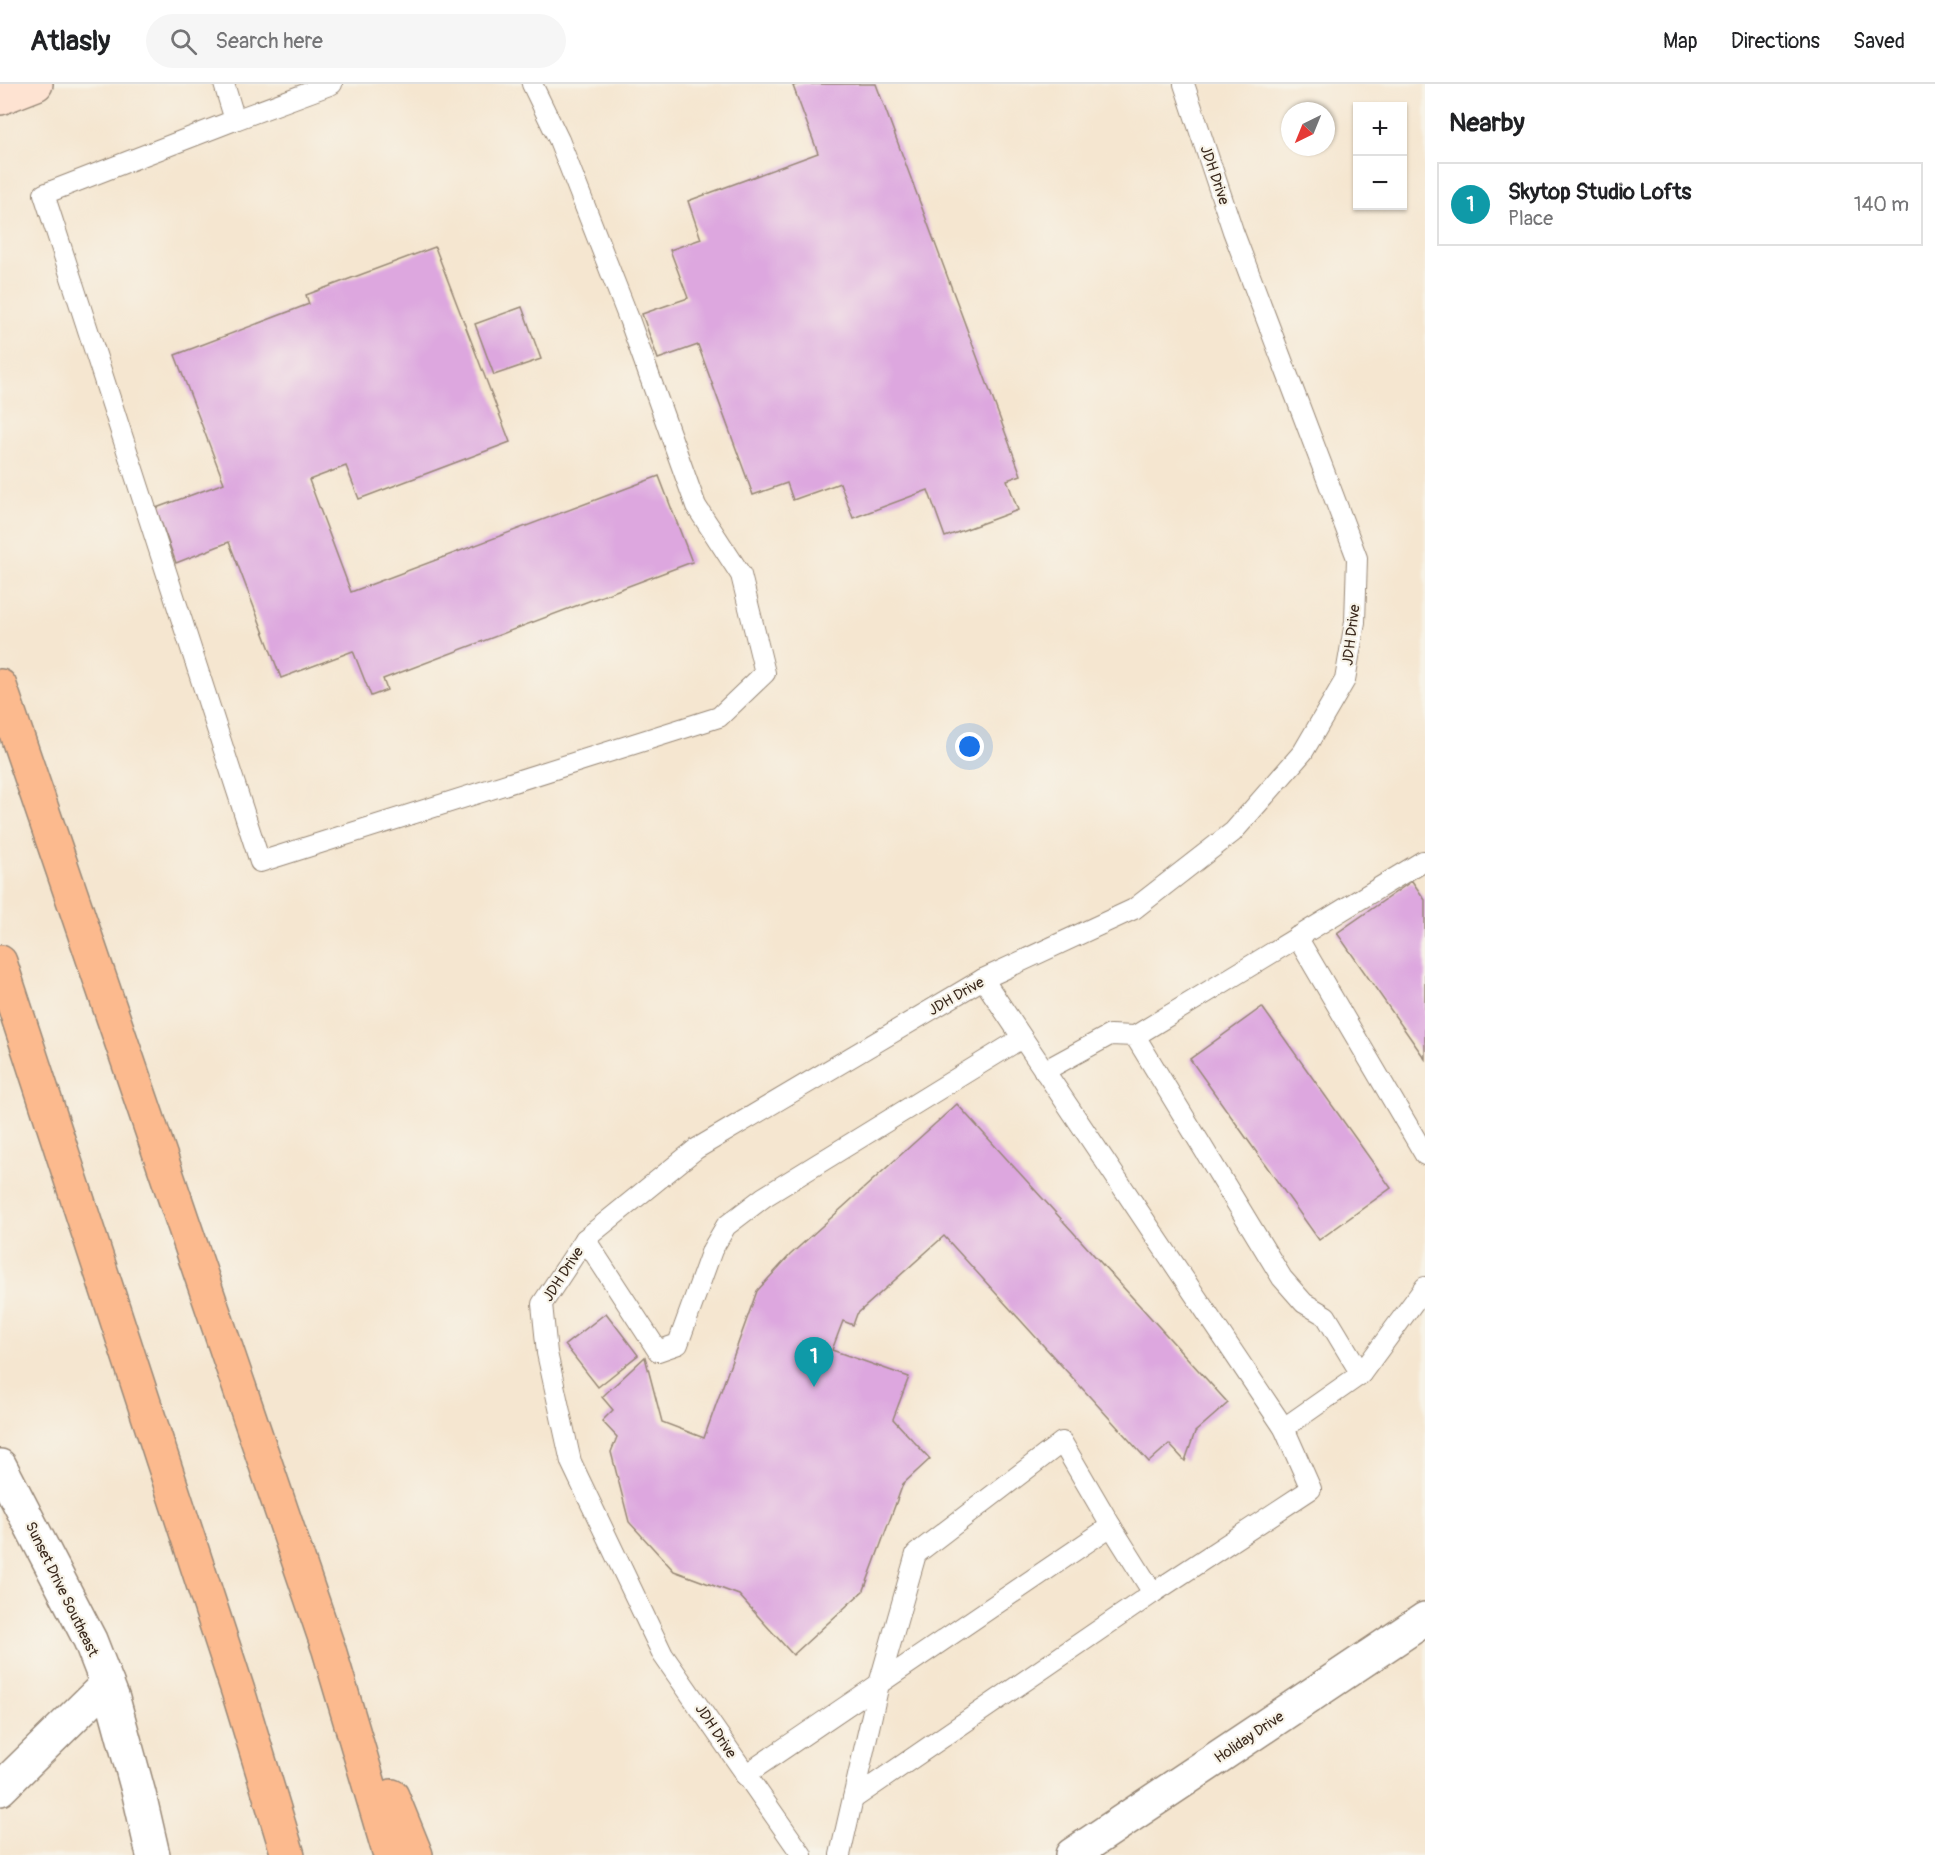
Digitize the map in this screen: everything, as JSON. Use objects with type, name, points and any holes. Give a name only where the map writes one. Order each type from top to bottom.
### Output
[{"type":"highway","points":[[0,686],[329,1650],[390,1855]]},
{"type":"highway","points":[[0,962],[238,1691],[288,1855]]},
{"type":"highway","points":[[329,1650],[416,1855]]},
{"type":"street","points":[[0,98],[36,84]]},
{"type":"street","name":"Sunset Drive Southeast","points":[[0,1466],[90,1640],[113,1700],[153,1855]]},
{"type":"street","name":"Holiday Drive","points":[[1072,1855],[1425,1619]]},
{"type":"street","points":[[0,1789],[107,1684]]},
{"type":"lane","points":[[224,84],[235,120]]},
{"type":"lane","points":[[332,84],[44,194],[260,862],[719,717],[765,673],[741,575],[696,506],[629,319],[559,140],[532,84]]},
{"type":"lane","name":"JDH Drive","points":[[802,1855],[663,1655],[570,1462],[547,1353],[542,1304],[585,1239],[696,1149],[983,980],[1134,909],[1233,832],[1303,752],[1345,680],[1355,622],[1357,558],[1233,231],[1184,84]]},
{"type":"lane","points":[[1044,1071],[1110,1035],[1135,1036],[1425,861]]},
{"type":"lane","points":[[1297,937],[1425,1155]]},
{"type":"lane","points":[[853,1799],[1153,1593],[1311,1489],[1284,1428],[983,980]]},
{"type":"lane","points":[[1135,1036],[1282,1278],[1304,1303],[1326,1316],[1361,1374]]},
{"type":"lane","points":[[585,1239],[658,1351],[678,1344],[712,1250],[726,1227],[764,1197],[1022,1038]]},
{"type":"lane","points":[[1284,1428],[1361,1374],[1425,1287]]},
{"type":"lane","points":[[840,1855],[879,1684],[916,1554],[1062,1442],[1153,1593]]},
{"type":"lane","points":[[746,1774],[1112,1526]]},
{"type":"building","points":[[798,84],[876,84],[1021,475],[1007,480],[1018,510],[945,537],[928,490],[853,518],[840,483],[793,500],[787,483],[753,495],[698,345],[658,359],[642,314],[688,298],[670,250],[701,239],[688,201],[818,153],[793,86]]},
{"type":"building","points":[[435,247],[510,442],[359,499],[346,466],[309,480],[351,592],[659,476],[692,562],[383,679],[387,690],[371,696],[353,651],[281,678],[229,542],[176,563],[156,508],[224,483],[175,355],[309,304],[306,295]]},
{"type":"building","points":[[522,307],[541,359],[494,375],[475,324]]},
{"type":"building","points":[[1412,881],[1425,900],[1425,1059],[1337,933]]},
{"type":"building","points":[[1262,1007],[1391,1188],[1319,1240],[1190,1059]]},
{"type":"building","points":[[957,1104],[1228,1403],[1195,1432],[1185,1461],[1169,1444],[1149,1462],[944,1236],[857,1314],[853,1325],[843,1321],[832,1350],[909,1377],[893,1419],[930,1459],[903,1484],[864,1590],[793,1655],[739,1595],[674,1571],[629,1522],[611,1452],[617,1437],[602,1421],[613,1410],[602,1397],[645,1357],[662,1422],[704,1438],[757,1291],[790,1255]]},
{"type":"building","points":[[606,1313],[638,1355],[598,1387],[565,1345]]},
{"type":"place","name":"Skytop Studio Lofts","points":[[814,1387]]}]
